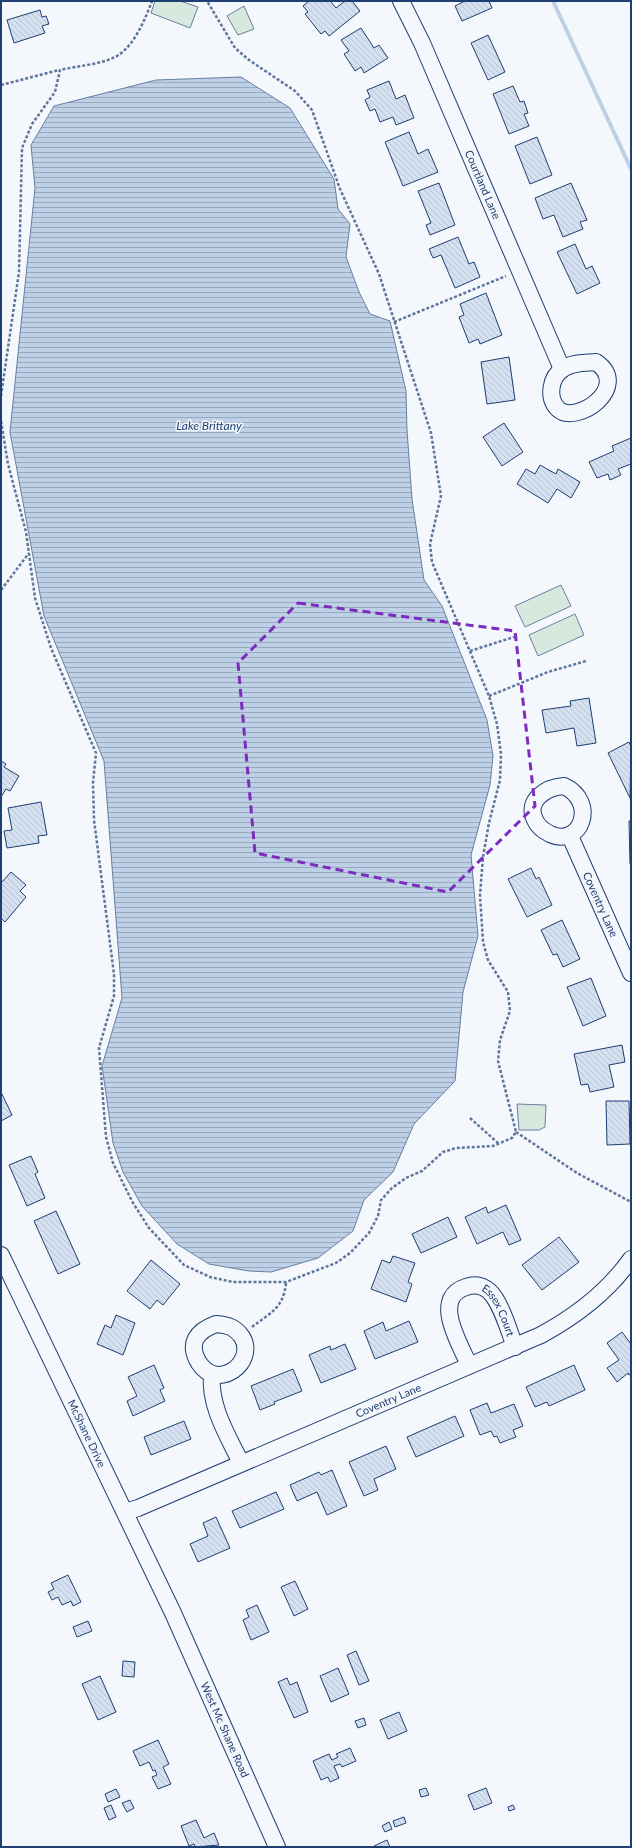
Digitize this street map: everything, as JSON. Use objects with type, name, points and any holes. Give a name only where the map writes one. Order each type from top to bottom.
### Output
[{"type":"street","name":"Courtland Lane","points":[[401,1],[422,43],[562,369]]},
{"type":"street","name":"Coventry Lane","points":[[570,836],[631,973]]},
{"type":"street","name":"McShane Drive","points":[[1,1255],[173,1613]]},
{"type":"street","name":"Coventry Lane","points":[[125,1512],[138,1508],[541,1335],[579,1312],[603,1292],[631,1259]]},
{"type":"street","name":"Essex Court","points":[[470,1365],[451,1322],[448,1310],[449,1301],[455,1292],[464,1288],[472,1285],[481,1286],[488,1291],[501,1311],[516,1347]]},
{"type":"street","points":[[216,1324],[228,1324],[237,1330],[240,1336],[246,1350],[244,1358],[238,1366],[221,1375],[212,1375],[199,1363],[195,1353],[194,1344],[197,1334],[205,1328],[216,1324]]},
{"type":"street","points":[[212,1375],[211,1386],[217,1410],[241,1463]]},
{"type":"street","name":"West Mc Shane Road","points":[[173,1613],[277,1847]]},
{"type":"path","points":[[1,85],[110,59],[119,54],[128,45],[144,20],[152,1]]},
{"type":"path","points":[[207,1],[235,48],[249,60],[295,91],[312,110],[340,189],[379,274],[431,433],[441,496],[430,544],[432,562],[489,696],[497,724],[501,754],[500,780],[489,823],[483,857],[480,895],[483,942],[488,960],[508,992],[510,1011],[500,1040],[498,1061],[516,1132],[577,1173],[631,1202]]},
{"type":"path","points":[[1,396],[19,272],[22,148],[32,124],[55,92],[60,70]]},
{"type":"path","points":[[394,322],[520,271]]},
{"type":"path","points":[[1,422],[8,464],[26,532],[36,598],[50,648],[96,753],[93,783],[94,820],[114,974],[114,996],[99,1048],[99,1066],[106,1137],[113,1163],[133,1203],[149,1228],[184,1265],[210,1277],[234,1282],[286,1282],[336,1263],[350,1253],[370,1233],[378,1216],[381,1200],[392,1188],[406,1178],[422,1170],[443,1152],[456,1148],[493,1146],[512,1138],[516,1132]]},
{"type":"path","points":[[1,590],[29,553]]},
{"type":"path","points":[[470,651],[514,637]]},
{"type":"path","points":[[489,696],[548,672],[586,661]]},
{"type":"path","points":[[470,1118],[499,1144]]},
{"type":"path","points":[[240,1336],[277,1308],[284,1296],[286,1282]]},
{"type":"highlighted area","points":[[298,603],[515,631],[535,806],[448,892],[255,853],[238,663]]},
{"type":"shaded area","points":[[155,1],[180,1],[198,7],[190,28],[151,13]]},
{"type":"shaded area","points":[[244,6],[254,29],[238,35],[227,16]]},
{"type":"shaded area","points":[[561,585],[571,606],[525,627],[515,606]]},
{"type":"shaded area","points":[[575,614],[584,635],[538,656],[529,635]]},
{"type":"shaded area","points":[[517,1104],[546,1105],[545,1127],[539,1130],[519,1130]]},
{"type":"water","name":"Lake Brittany","points":[[241,77],[290,108],[334,179],[338,209],[350,224],[346,257],[359,292],[370,314],[390,321],[406,391],[412,499],[424,580],[442,606],[487,720],[493,756],[490,785],[471,855],[478,936],[463,992],[455,1081],[414,1124],[393,1172],[364,1200],[353,1231],[318,1258],[271,1272],[249,1271],[209,1264],[177,1244],[142,1206],[123,1172],[113,1143],[102,1066],[122,998],[104,761],[44,616],[10,432],[35,188],[31,145],[54,106],[156,80]]},
{"type":"building","points":[[309,1],[330,1],[336,8],[345,1],[352,1],[360,11],[329,36],[325,31],[321,34],[305,14],[308,12],[303,6]]},
{"type":"building","points":[[465,1],[489,1],[492,8],[462,21],[455,6]]},
{"type":"building","points":[[40,10],[42,17],[46,16],[49,24],[42,26],[45,33],[14,43],[7,20]]},
{"type":"building","points":[[361,28],[374,48],[379,45],[388,58],[364,73],[361,67],[355,71],[344,54],[349,51],[341,40]]},
{"type":"building","points":[[488,35],[505,72],[488,80],[471,43]]},
{"type":"building","points":[[389,81],[396,99],[405,95],[414,118],[396,125],[393,117],[380,122],[375,109],[370,111],[365,100],[370,97],[367,90]]},
{"type":"building","points":[[513,86],[520,102],[524,101],[528,113],[524,114],[529,126],[509,134],[493,94]]},
{"type":"building","points":[[409,132],[418,154],[428,149],[438,172],[403,186],[385,142]]},
{"type":"building","points":[[537,137],[552,175],[530,184],[515,146]]},
{"type":"building","points":[[439,183],[455,225],[430,235],[426,225],[431,223],[418,191]]},
{"type":"building","points":[[571,183],[587,220],[580,222],[583,229],[563,237],[554,215],[543,219],[535,198]]},
{"type":"building","points":[[458,237],[469,264],[474,262],[480,277],[455,288],[441,255],[433,258],[429,249]]},
{"type":"building","points":[[575,244],[586,269],[592,266],[600,283],[577,294],[557,252]]},
{"type":"building","points":[[486,293],[502,335],[480,344],[478,339],[469,343],[459,317],[464,315],[460,304]]},
{"type":"building","points":[[509,357],[515,400],[487,404],[481,362]]},
{"type":"building","points":[[504,423],[523,452],[502,466],[483,437]]},
{"type":"building","points":[[631,438],[631,464],[618,469],[621,475],[610,480],[608,474],[597,478],[589,462],[614,451],[612,446]]},
{"type":"building","points":[[540,465],[556,474],[558,469],[580,482],[571,498],[557,489],[548,503],[517,484],[526,469],[535,474]]},
{"type":"building","points":[[589,698],[596,743],[577,746],[574,728],[546,733],[542,710],[571,706],[570,701]]},
{"type":"building","points":[[629,742],[631,747],[630,798],[608,753]]},
{"type":"building","points":[[1,761],[6,764],[4,767],[19,776],[10,791],[6,789],[1,797]]},
{"type":"building","points":[[41,802],[47,835],[38,836],[39,843],[7,848],[4,831],[12,830],[8,808]]},
{"type":"building","points":[[629,821],[631,821],[631,864],[630,864]]},
{"type":"building","points":[[531,868],[536,879],[539,877],[552,905],[527,917],[508,879]]},
{"type":"building","points":[[11,872],[26,885],[20,891],[26,897],[5,922],[1,918],[1,883]]},
{"type":"building","points":[[562,920],[580,959],[563,967],[557,954],[553,955],[541,930]]},
{"type":"building","points":[[591,978],[606,1016],[583,1026],[567,987]]},
{"type":"building","points":[[622,1045],[625,1062],[609,1065],[614,1087],[590,1092],[588,1084],[581,1085],[574,1054]]},
{"type":"building","points":[[1,1092],[12,1115],[1,1121]]},
{"type":"building","points":[[606,1101],[629,1101],[630,1144],[607,1145]]},
{"type":"building","points":[[31,1156],[38,1172],[35,1174],[45,1198],[27,1206],[9,1165]]},
{"type":"building","points":[[506,1205],[521,1240],[509,1245],[503,1232],[477,1244],[465,1217],[486,1207],[488,1213]]},
{"type":"building","points":[[56,1211],[80,1264],[58,1274],[34,1221]]},
{"type":"building","points":[[448,1217],[457,1237],[421,1253],[412,1234]]},
{"type":"building","points":[[559,1237],[579,1262],[542,1290],[522,1265]]},
{"type":"building","points":[[393,1256],[415,1263],[408,1282],[412,1284],[406,1302],[371,1289],[382,1260],[390,1263]]},
{"type":"building","points":[[151,1260],[180,1284],[163,1305],[157,1300],[150,1309],[127,1291]]},
{"type":"building","points":[[116,1315],[135,1323],[123,1355],[97,1344],[105,1325],[111,1328]]},
{"type":"building","points":[[409,1321],[418,1342],[375,1359],[364,1331],[383,1322],[386,1331]]},
{"type":"building","points":[[622,1332],[631,1344],[631,1374],[629,1375],[628,1373],[617,1382],[607,1368],[619,1360],[607,1343]]},
{"type":"building","points":[[345,1344],[356,1369],[321,1383],[309,1355],[330,1346],[331,1350]]},
{"type":"building","points":[[154,1365],[164,1388],[160,1390],[165,1401],[133,1416],[127,1401],[137,1396],[128,1377]]},
{"type":"building","points":[[574,1365],[585,1390],[549,1406],[547,1402],[535,1407],[526,1387]]},
{"type":"building","points":[[293,1369],[302,1391],[274,1402],[275,1404],[260,1410],[251,1386]]},
{"type":"building","points":[[487,1403],[491,1413],[514,1404],[523,1426],[513,1430],[516,1437],[500,1443],[497,1436],[494,1437],[491,1431],[480,1435],[470,1410]]},
{"type":"building","points":[[455,1416],[464,1436],[416,1457],[407,1437]]},
{"type":"building","points":[[184,1421],[191,1439],[151,1455],[144,1437]]},
{"type":"building","points":[[386,1446],[396,1469],[374,1479],[378,1490],[364,1496],[349,1462]]},
{"type":"building","points":[[332,1470],[347,1506],[327,1515],[317,1492],[297,1501],[290,1485],[319,1472],[321,1475]]},
{"type":"building","points":[[276,1492],[284,1509],[240,1528],[232,1511]]},
{"type":"building","points":[[216,1517],[230,1548],[198,1562],[190,1544],[208,1536],[203,1523]]},
{"type":"building","points":[[68,1575],[81,1602],[73,1606],[71,1601],[62,1605],[58,1597],[52,1600],[48,1592],[54,1589],[51,1583]]},
{"type":"building","points":[[295,1581],[308,1609],[294,1616],[281,1587]]},
{"type":"building","points":[[257,1605],[269,1632],[251,1640],[243,1620],[249,1617],[246,1610]]},
{"type":"building","points":[[88,1621],[92,1631],[77,1637],[73,1627]]},
{"type":"building","points":[[356,1651],[369,1681],[359,1685],[347,1655]]},
{"type":"building","points":[[123,1661],[135,1662],[134,1677],[122,1676]]},
{"type":"building","points":[[338,1668],[349,1694],[331,1702],[320,1676]]},
{"type":"building","points":[[100,1676],[116,1712],[98,1720],[82,1684]]},
{"type":"building","points":[[287,1678],[290,1685],[297,1682],[308,1712],[294,1718],[278,1682]]},
{"type":"building","points":[[399,1712],[407,1731],[388,1739],[380,1720]]},
{"type":"building","points":[[364,1718],[366,1725],[358,1728],[355,1721]]},
{"type":"building","points":[[158,1740],[169,1764],[163,1767],[171,1784],[158,1789],[152,1777],[157,1775],[155,1770],[153,1771],[149,1762],[140,1766],[133,1751]]},
{"type":"building","points":[[350,1748],[356,1761],[342,1767],[340,1764],[334,1766],[339,1778],[330,1782],[328,1777],[321,1780],[313,1761],[329,1754],[332,1760],[338,1757],[336,1754]]},
{"type":"building","points":[[426,1788],[429,1795],[421,1797],[419,1790]]},
{"type":"building","points":[[486,1788],[492,1803],[474,1810],[468,1795]]},
{"type":"building","points":[[116,1789],[120,1797],[108,1802],[105,1794]]},
{"type":"building","points":[[130,1800],[134,1808],[127,1812],[122,1803]]},
{"type":"building","points":[[111,1805],[116,1817],[109,1820],[104,1808]]},
{"type":"building","points":[[513,1805],[515,1809],[509,1811],[508,1807]]},
{"type":"building","points":[[404,1817],[406,1823],[395,1827],[393,1821]]},
{"type":"building","points":[[196,1820],[204,1838],[214,1833],[219,1845],[195,1847],[194,1844],[189,1846],[181,1826]]},
{"type":"building","points":[[389,1822],[392,1829],[385,1832],[382,1826]]},
{"type":"building","points":[[387,1840],[390,1847],[374,1846]]},
{"type":"waterway","points":[[553,1],[631,169]]}]
